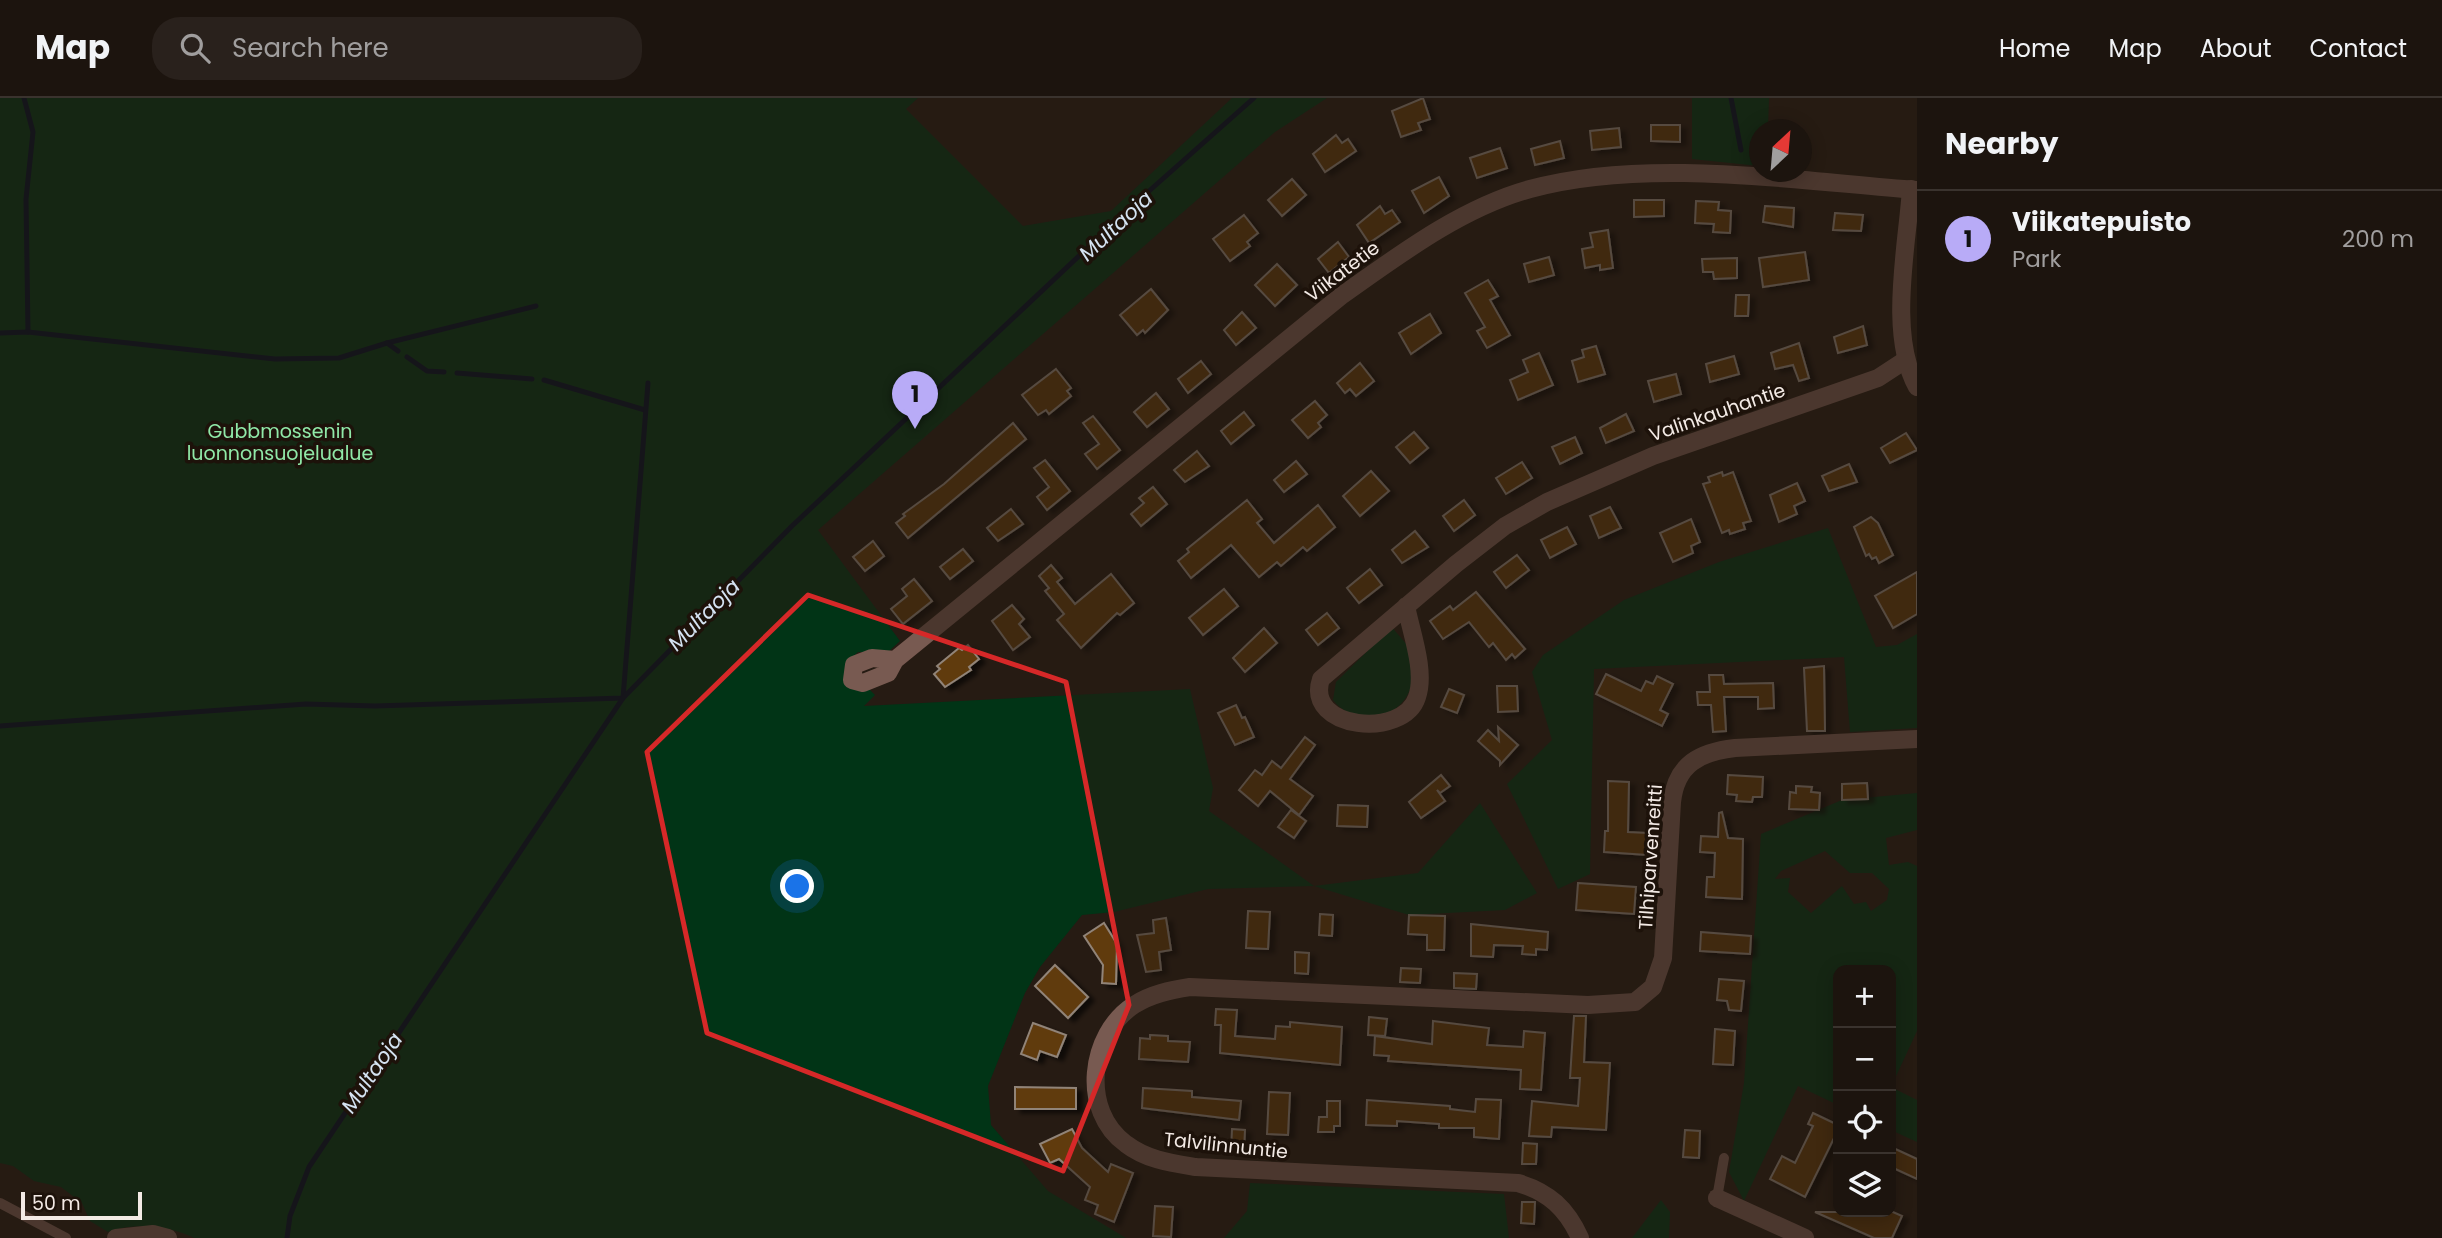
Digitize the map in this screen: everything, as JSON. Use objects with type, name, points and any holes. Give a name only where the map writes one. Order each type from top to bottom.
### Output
[{"type":"street","name":"Viikatetie","points":[[895,660],[1336,300],[1417,244],[1473,213],[1528,189],[1586,178],[1643,174],[1707,174],[1914,189]]},
{"type":"street","points":[[1914,189],[1902,307],[1904,361],[1917,387]]},
{"type":"street","name":"Valinkauhantie","points":[[1406,606],[1419,679],[1417,697],[1411,707],[1395,718],[1379,722],[1364,724],[1338,718],[1326,708],[1319,693],[1321,679],[1406,606],[1505,526],[1547,502],[1653,456],[1878,378],[1904,361]]},
{"type":"street","name":"Tilhiparvenreitti","points":[[1625,1005],[1643,998],[1653,987],[1661,968],[1672,802],[1675,780],[1685,766],[1708,753],[1735,748],[1917,739]]},
{"type":"street","name":"Talvilinnuntie","points":[[1580,1238],[1563,1208],[1552,1199],[1518,1184],[1196,1167],[1151,1158],[1124,1143],[1102,1114],[1096,1086],[1098,1055],[1112,1026],[1133,1005],[1159,993],[1190,987],[1625,1005]]},
{"type":"street","points":[[1717,1198],[1805,1238]]},
{"type":"street","points":[[116,1238],[153,1234],[168,1238]]},
{"type":"lane","points":[[1717,1198],[1724,1158]]},
{"type":"lane","points":[[0,1203],[66,1238]]},
{"type":"highlighted area","points":[[808,595],[1066,682],[1129,1005],[1063,1171],[707,1033],[647,752]]},
{"type":"green space","name":"Gubbmossenin luonnonsuojelualue","points":[[0,98],[918,98],[906,109],[1023,226],[1111,211],[1232,98],[1327,98],[1275,132],[818,530],[900,641],[887,653],[858,652],[848,661],[861,690],[870,690],[875,695],[864,706],[1190,689],[1213,788],[1209,811],[1314,886],[1208,889],[1114,912],[1082,915],[1040,967],[1025,993],[988,1086],[991,1125],[1048,1191],[1126,1238],[194,1238],[174,1231],[140,1226],[108,1232],[90,1221],[82,1203],[61,1187],[34,1181],[13,1166],[0,1163]]},
{"type":"green space","points":[[1692,98],[1769,98],[1768,119],[1749,119],[1749,165],[1692,159]]},
{"type":"green space","points":[[1828,528],[1876,647],[1897,645],[1917,634],[1917,728],[1850,732],[1844,657],[1594,669],[1590,874],[1558,889],[1507,784],[1552,740],[1532,672],[1543,655],[1624,600],[1719,562]]},
{"type":"green space","points":[[1392,627],[1409,649],[1413,670],[1411,688],[1403,702],[1391,712],[1376,717],[1361,717],[1346,711],[1333,700],[1336,682]]},
{"type":"green space","points":[[1917,793],[1917,830],[1886,838],[1889,865],[1908,862],[1917,866],[1917,1031],[1896,1076],[1896,965],[1833,965],[1833,1103],[1798,1086],[1744,1201],[1729,1172],[1744,1083],[1761,834],[1842,800]],"holes":[[[1825,851],[1850,873],[1872,873],[1889,889],[1887,900],[1871,911],[1866,902],[1854,904],[1842,886],[1811,913],[1788,892],[1790,878],[1775,879],[1781,871]]]},
{"type":"green space","points":[[1480,803],[1537,893],[1505,910],[1409,915],[1314,886],[1418,873]]},
{"type":"green space","points":[[1896,1090],[1917,1100],[1917,1142],[1896,1132]]},
{"type":"green space","points":[[1250,1183],[1504,1194],[1509,1238],[1224,1238],[1247,1211]]},
{"type":"green space","points":[[1661,1200],[1670,1212],[1669,1238],[1632,1238]]},
{"type":"building","points":[[1423,98],[1430,119],[1418,123],[1421,130],[1401,137],[1392,111]]},
{"type":"building","points":[[1651,125],[1680,125],[1680,142],[1651,141]]},
{"type":"building","points":[[1619,128],[1621,147],[1592,150],[1590,131]]},
{"type":"building","points":[[1336,135],[1342,143],[1348,139],[1356,151],[1325,172],[1313,154]]},
{"type":"building","points":[[1560,141],[1564,158],[1535,165],[1531,149]]},
{"type":"building","points":[[1500,148],[1507,168],[1477,178],[1470,158]]},
{"type":"building","points":[[1439,177],[1449,196],[1424,213],[1412,191]]},
{"type":"building","points":[[1292,179],[1306,195],[1282,216],[1268,200]]},
{"type":"building","points":[[1634,200],[1664,200],[1664,216],[1634,217]]},
{"type":"building","points":[[1696,201],[1719,202],[1718,210],[1731,211],[1730,233],[1713,232],[1714,224],[1695,223]]},
{"type":"building","points":[[1380,206],[1385,214],[1392,210],[1400,222],[1369,243],[1357,225]]},
{"type":"building","points":[[1765,206],[1794,208],[1793,227],[1763,222]]},
{"type":"building","points":[[1835,213],[1863,215],[1861,231],[1833,230]]},
{"type":"building","points":[[1244,215],[1258,233],[1247,242],[1250,246],[1230,261],[1213,239]]},
{"type":"building","points":[[1608,230],[1613,268],[1600,270],[1600,265],[1585,268],[1582,249],[1593,247],[1590,233]]},
{"type":"building","points":[[1338,242],[1349,257],[1329,273],[1318,259]]},
{"type":"building","points":[[1805,252],[1809,280],[1763,287],[1759,258]]},
{"type":"building","points":[[1549,257],[1554,275],[1529,282],[1524,264]]},
{"type":"building","points":[[1737,258],[1737,278],[1714,279],[1713,272],[1703,272],[1702,259]]},
{"type":"building","points":[[1277,264],[1297,285],[1275,306],[1255,285]]},
{"type":"building","points":[[1488,280],[1498,296],[1490,300],[1510,335],[1487,348],[1477,331],[1485,327],[1465,293]]},
{"type":"building","points":[[1151,289],[1168,310],[1145,333],[1143,330],[1137,335],[1120,315]]},
{"type":"building","points":[[1736,295],[1749,295],[1748,316],[1735,316]]},
{"type":"building","points":[[1242,312],[1256,328],[1236,345],[1224,330]]},
{"type":"building","points":[[1430,314],[1441,333],[1411,354],[1399,333]]},
{"type":"building","points":[[1863,326],[1867,345],[1838,353],[1834,337]]},
{"type":"building","points":[[1799,343],[1809,378],[1799,381],[1793,365],[1775,369],[1771,353]]},
{"type":"building","points":[[1596,346],[1605,374],[1578,382],[1572,361],[1584,357],[1582,350]]},
{"type":"building","points":[[1539,353],[1553,385],[1518,400],[1510,380],[1528,372],[1523,360]]},
{"type":"building","points":[[1734,356],[1739,374],[1710,382],[1706,364]]},
{"type":"building","points":[[1201,361],[1211,374],[1188,393],[1178,379]]},
{"type":"building","points":[[1360,363],[1374,381],[1356,396],[1350,389],[1345,393],[1337,383]]},
{"type":"building","points":[[1056,369],[1071,388],[1067,391],[1071,396],[1049,414],[1046,410],[1038,415],[1022,395]]},
{"type":"building","points":[[1676,374],[1681,394],[1654,402],[1648,381]]},
{"type":"building","points":[[1156,393],[1169,409],[1147,427],[1134,412]]},
{"type":"building","points":[[1315,401],[1327,415],[1318,423],[1321,427],[1308,438],[1292,420]]},
{"type":"building","points":[[1244,412],[1254,425],[1231,444],[1221,431]]},
{"type":"building","points":[[1626,414],[1634,431],[1606,443],[1600,428]]},
{"type":"building","points":[[1093,416],[1120,450],[1097,469],[1085,454],[1099,444],[1083,423]]},
{"type":"building","points":[[1013,423],[1026,439],[908,538],[896,523],[905,516],[903,514],[944,484]]},
{"type":"building","points":[[1414,432],[1428,448],[1410,463],[1396,447]]},
{"type":"building","points":[[1906,433],[1917,450],[1890,463],[1881,448]]},
{"type":"building","points":[[1575,437],[1582,453],[1560,464],[1552,447]]},
{"type":"building","points":[[1197,451],[1209,466],[1185,482],[1174,470]]},
{"type":"building","points":[[1045,460],[1070,491],[1047,510],[1037,497],[1049,487],[1034,468]]},
{"type":"building","points":[[1296,461],[1307,474],[1284,492],[1274,480]]},
{"type":"building","points":[[1522,462],[1532,478],[1506,494],[1496,478]]},
{"type":"building","points":[[1849,464],[1857,482],[1829,491],[1822,476]]},
{"type":"building","points":[[1371,471],[1389,491],[1360,516],[1343,496]]},
{"type":"building","points":[[1722,472],[1723,476],[1733,472],[1751,521],[1743,523],[1745,529],[1730,534],[1729,530],[1722,533],[1703,484],[1710,482],[1708,477]]},
{"type":"building","points":[[1797,483],[1805,501],[1794,506],[1797,514],[1779,522],[1770,495]]},
{"type":"building","points":[[1153,487],[1167,504],[1141,526],[1131,514],[1144,503],[1139,498]]},
{"type":"building","points":[[1247,500],[1262,519],[1257,523],[1274,543],[1318,505],[1335,527],[1307,551],[1303,547],[1281,566],[1277,562],[1259,577],[1231,545],[1191,578],[1178,561],[1189,552],[1187,549]]},
{"type":"building","points":[[1464,500],[1475,515],[1454,531],[1443,516]]},
{"type":"building","points":[[1610,507],[1621,528],[1599,538],[1590,516]]},
{"type":"building","points":[[1011,509],[1023,524],[998,541],[987,528]]},
{"type":"building","points":[[1871,517],[1878,523],[1893,555],[1879,563],[1876,557],[1872,559],[1869,554],[1866,556],[1854,527]]},
{"type":"building","points":[[1691,519],[1700,542],[1691,546],[1693,553],[1673,562],[1660,533]]},
{"type":"building","points":[[1567,527],[1576,544],[1550,558],[1541,540]]},
{"type":"building","points":[[1415,531],[1428,547],[1402,563],[1392,550]]},
{"type":"building","points":[[873,541],[884,556],[865,571],[853,557]]},
{"type":"building","points":[[963,549],[973,561],[950,579],[940,567]]},
{"type":"building","points":[[1517,555],[1529,570],[1506,588],[1494,572]]},
{"type":"building","points":[[1051,565],[1062,578],[1057,582],[1075,604],[1111,574],[1134,603],[1120,615],[1117,613],[1081,648],[1057,620],[1064,614],[1045,591],[1049,588],[1039,576]]},
{"type":"building","points":[[1370,569],[1382,585],[1359,603],[1347,588]]},
{"type":"building","points":[[1917,572],[1917,614],[1893,628],[1875,596]]},
{"type":"building","points":[[914,579],[932,601],[903,624],[891,609],[907,596],[902,589]]},
{"type":"building","points":[[1224,589],[1238,606],[1203,635],[1189,618]]},
{"type":"building","points":[[1476,592],[1525,649],[1515,658],[1512,654],[1506,660],[1493,643],[1489,647],[1469,622],[1443,639],[1430,621],[1450,606],[1453,610]]},
{"type":"building","points":[[1012,605],[1024,619],[1019,624],[1030,637],[1013,650],[992,621]]},
{"type":"building","points":[[1327,613],[1339,628],[1318,645],[1306,630]]},
{"type":"building","points":[[1264,628],[1277,643],[1245,672],[1233,658]]},
{"type":"building","points":[[968,645],[979,659],[969,667],[971,670],[945,687],[934,674],[940,669],[937,666],[959,648],[962,650]]},
{"type":"building","points":[[1824,666],[1825,731],[1807,731],[1804,668]]},
{"type":"building","points":[[1606,674],[1641,691],[1646,681],[1653,684],[1657,676],[1673,684],[1660,710],[1668,714],[1662,726],[1596,694]]},
{"type":"building","points":[[1709,675],[1723,675],[1724,684],[1773,683],[1774,708],[1758,709],[1758,697],[1724,697],[1726,731],[1713,732],[1711,705],[1698,705],[1697,692],[1710,692]]},
{"type":"building","points":[[1497,686],[1517,686],[1518,711],[1498,712]]},
{"type":"building","points":[[1449,689],[1464,695],[1457,713],[1441,707]]},
{"type":"building","points":[[1236,705],[1254,737],[1235,745],[1218,713]]},
{"type":"building","points":[[1498,727],[1518,745],[1500,765],[1500,761],[1478,741],[1488,730],[1499,741]]},
{"type":"building","points":[[1305,737],[1315,745],[1290,779],[1313,796],[1299,815],[1270,791],[1258,806],[1239,790],[1255,770],[1262,775],[1272,761],[1281,768]]},
{"type":"building","points":[[1441,775],[1450,786],[1440,793],[1437,790],[1445,801],[1421,818],[1409,802]]},
{"type":"building","points":[[1728,775],[1763,777],[1762,797],[1753,797],[1752,802],[1736,801],[1737,795],[1727,794]]},
{"type":"building","points":[[1608,781],[1629,782],[1628,832],[1649,833],[1647,855],[1604,852],[1605,831],[1608,831]]},
{"type":"building","points":[[1867,783],[1868,799],[1842,800],[1842,784]]},
{"type":"building","points":[[1796,786],[1812,787],[1811,792],[1820,793],[1819,810],[1789,809],[1790,792],[1796,793]]},
{"type":"building","points":[[1338,805],[1368,806],[1367,827],[1337,826]]},
{"type":"building","points":[[1291,810],[1306,821],[1294,838],[1278,827]]},
{"type":"building","points":[[1722,812],[1728,838],[1743,839],[1742,899],[1706,897],[1707,877],[1714,877],[1715,853],[1700,852],[1701,836],[1718,837],[1719,813]]},
{"type":"building","points":[[1578,883],[1636,887],[1634,914],[1576,910]]},
{"type":"building","points":[[1248,911],[1270,912],[1268,949],[1246,948]]},
{"type":"building","points":[[1320,914],[1333,915],[1332,936],[1319,935]]},
{"type":"building","points":[[1409,915],[1445,916],[1444,950],[1427,950],[1427,935],[1408,934]]},
{"type":"building","points":[[1166,918],[1171,950],[1159,952],[1161,970],[1146,972],[1137,935],[1154,933],[1153,920]]},
{"type":"building","points":[[1104,923],[1117,944],[1116,984],[1102,983],[1103,965],[1084,936]]},
{"type":"building","points":[[1471,924],[1548,932],[1547,950],[1536,949],[1536,955],[1522,954],[1523,946],[1494,945],[1493,957],[1471,956]]},
{"type":"building","points":[[1701,932],[1751,936],[1750,954],[1700,951]]},
{"type":"building","points":[[1295,952],[1309,953],[1308,974],[1295,973]]},
{"type":"building","points":[[1055,965],[1088,997],[1068,1018],[1035,986]]},
{"type":"building","points":[[1401,968],[1421,969],[1420,983],[1400,982]]},
{"type":"building","points":[[1454,973],[1477,974],[1476,989],[1454,988]]},
{"type":"building","points":[[1719,979],[1744,981],[1741,1011],[1729,1010],[1727,1001],[1717,1000]]},
{"type":"building","points":[[1216,1009],[1237,1010],[1235,1036],[1275,1039],[1276,1026],[1290,1027],[1290,1022],[1342,1027],[1340,1065],[1220,1053],[1221,1025],[1215,1025]]},
{"type":"building","points":[[1574,1016],[1586,1016],[1584,1062],[1610,1063],[1606,1130],[1552,1127],[1551,1137],[1529,1136],[1532,1101],[1578,1106],[1580,1078],[1570,1078]]},
{"type":"building","points":[[1369,1017],[1387,1019],[1385,1036],[1368,1035]]},
{"type":"building","points":[[1433,1021],[1489,1028],[1487,1045],[1523,1047],[1524,1031],[1545,1033],[1541,1090],[1520,1089],[1521,1070],[1388,1061],[1389,1056],[1374,1055],[1375,1036],[1432,1044]]},
{"type":"building","points":[[1033,1023],[1066,1035],[1057,1057],[1040,1051],[1037,1060],[1021,1054]]},
{"type":"building","points":[[1715,1029],[1735,1031],[1733,1065],[1713,1064]]},
{"type":"building","points":[[1150,1035],[1168,1036],[1168,1041],[1190,1042],[1188,1062],[1139,1059],[1140,1038],[1150,1039]]},
{"type":"building","points":[[1015,1087],[1076,1088],[1076,1109],[1015,1109]]},
{"type":"building","points":[[1143,1088],[1192,1091],[1192,1097],[1241,1101],[1239,1120],[1142,1108]]},
{"type":"building","points":[[1269,1092],[1290,1093],[1288,1135],[1267,1134]]},
{"type":"building","points":[[1476,1099],[1501,1100],[1499,1139],[1474,1137],[1474,1128],[1439,1128],[1439,1124],[1397,1121],[1397,1126],[1366,1125],[1367,1100],[1450,1106],[1450,1109],[1475,1112]]},
{"type":"building","points":[[1327,1101],[1340,1101],[1340,1126],[1334,1126],[1334,1132],[1318,1132],[1319,1117],[1327,1117]]},
{"type":"building","points":[[1813,1113],[1833,1123],[1833,1140],[1805,1197],[1770,1179],[1782,1156],[1795,1163],[1813,1126],[1808,1124]]},
{"type":"building","points":[[1072,1129],[1082,1148],[1108,1172],[1111,1164],[1133,1173],[1114,1222],[1095,1214],[1098,1205],[1085,1200],[1090,1187],[1059,1159],[1050,1163],[1040,1144]]},
{"type":"building","points":[[1232,1129],[1245,1130],[1244,1151],[1231,1151]]},
{"type":"building","points":[[1685,1130],[1700,1131],[1699,1158],[1683,1157]]},
{"type":"building","points":[[1523,1143],[1537,1144],[1536,1164],[1522,1164]]},
{"type":"building","points":[[1896,1149],[1917,1159],[1917,1179],[1896,1169]]},
{"type":"building","points":[[1522,1202],[1535,1202],[1534,1224],[1521,1223]]},
{"type":"building","points":[[1155,1206],[1173,1207],[1171,1237],[1153,1236]]},
{"type":"building","points":[[1815,1212],[1833,1212],[1833,1217],[1896,1217],[1896,1213],[1902,1216],[1892,1238],[1874,1238]]},
{"type":"waterway","points":[[24,98],[33,132],[26,199],[28,332]]},
{"type":"waterway","name":"Multaoja","points":[[287,1238],[290,1216],[309,1167],[623,698],[792,526],[1131,207],[1254,98]]},
{"type":"waterway","points":[[1731,98],[1741,150]]},
{"type":"waterway","points":[[0,333],[28,332],[275,359],[339,358],[387,343],[536,306]]},
{"type":"waterway","points":[[387,343],[398,351]]},
{"type":"waterway","points":[[407,357],[427,371],[444,372]]},
{"type":"waterway","points":[[457,373],[532,379]]},
{"type":"waterway","points":[[544,380],[645,410]]},
{"type":"waterway","points":[[0,726],[306,704],[375,706],[623,698],[648,383]]},
{"type":"place","name":"Viikatepuisto","points":[[915,429]]}]
